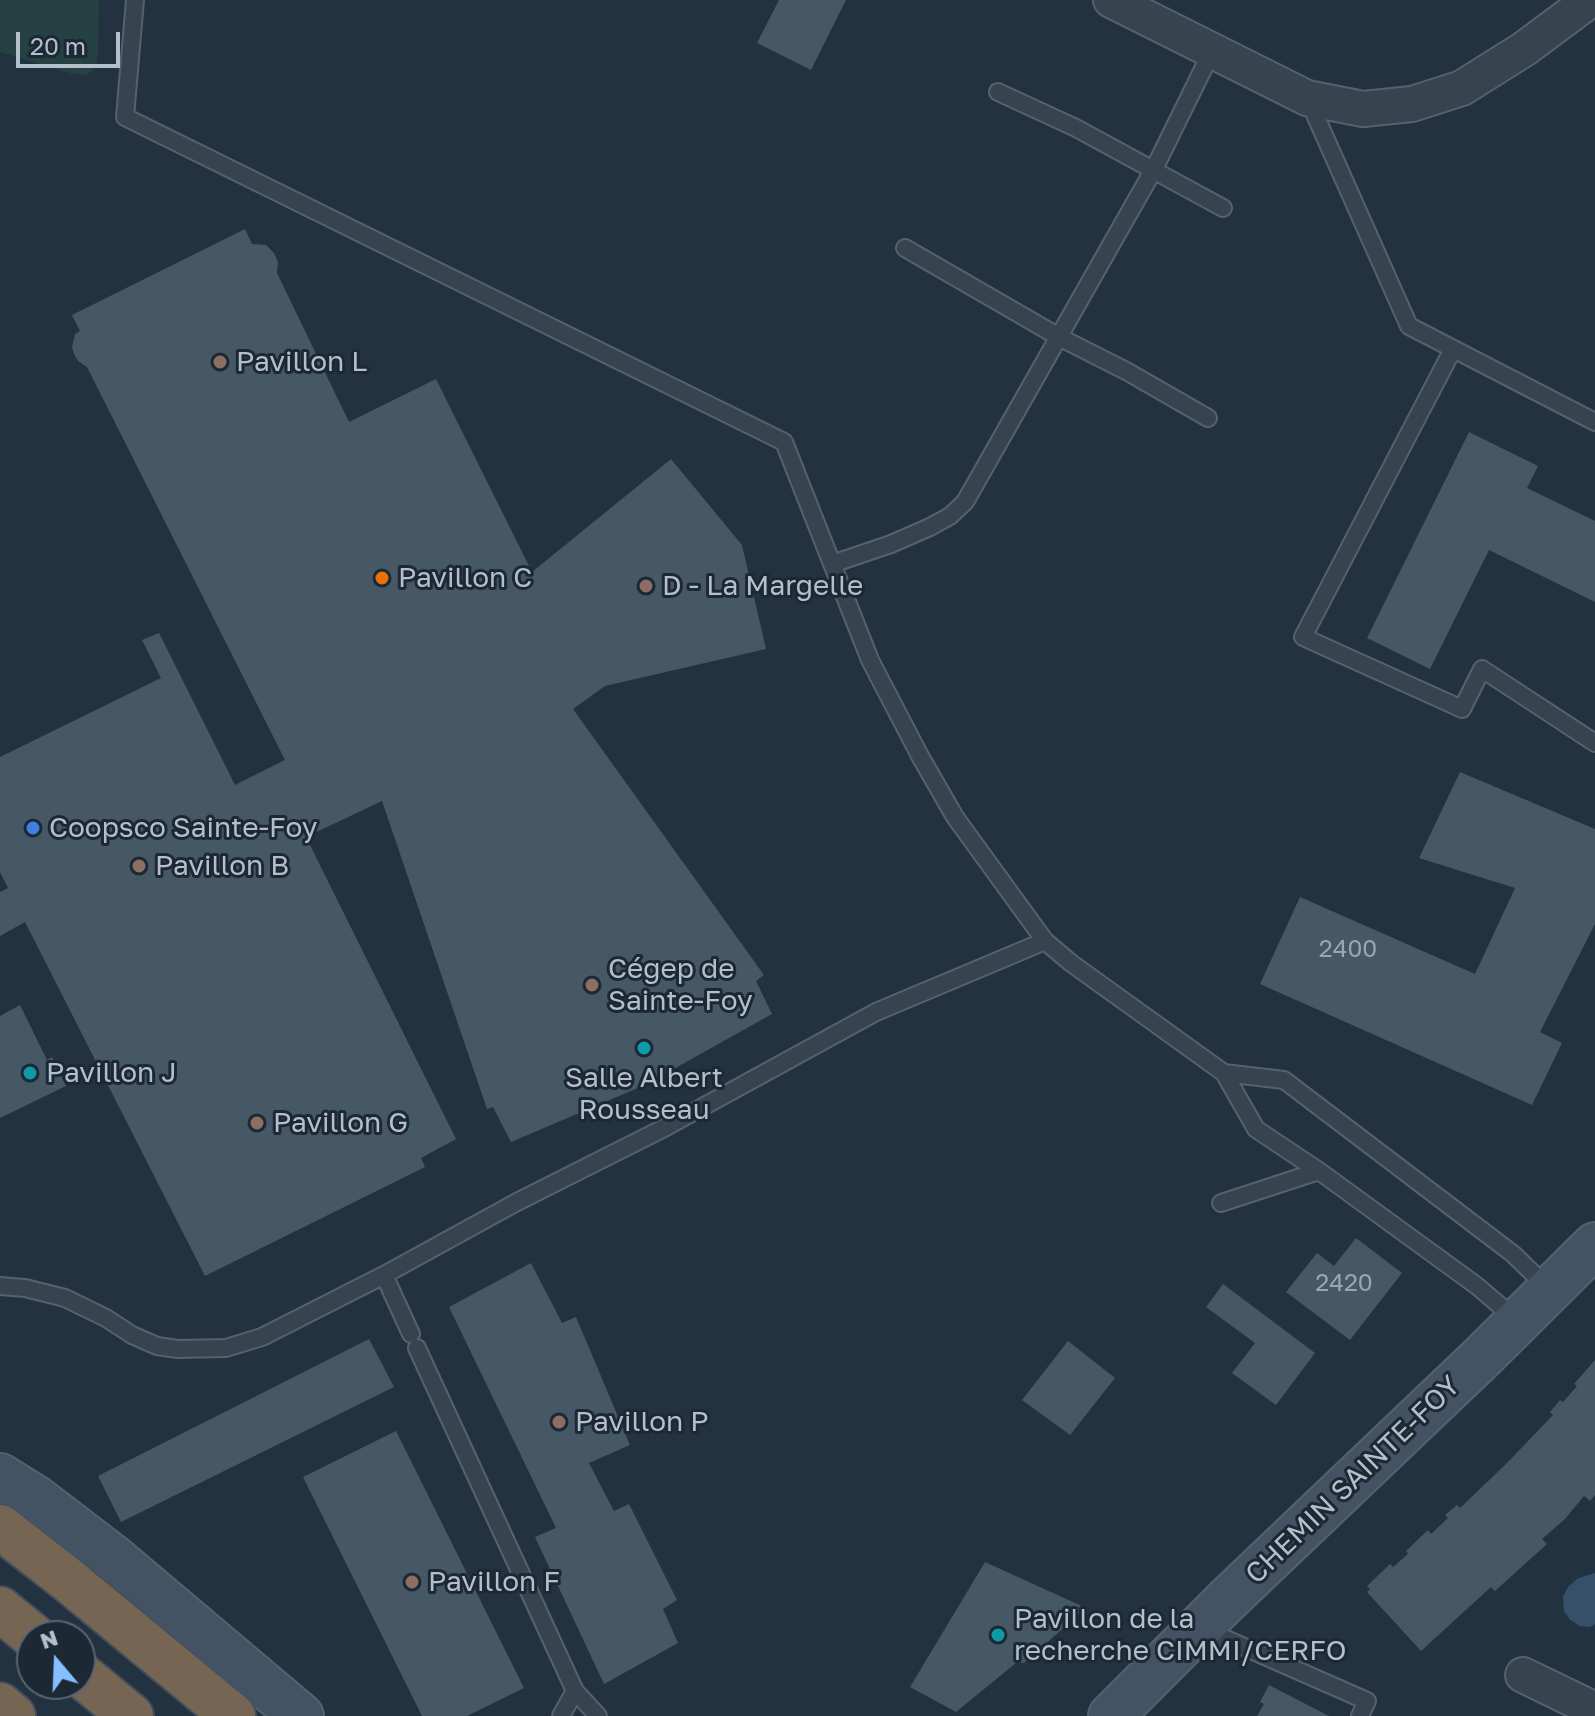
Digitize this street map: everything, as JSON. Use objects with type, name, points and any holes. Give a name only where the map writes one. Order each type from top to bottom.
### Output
[{"type":"highway","points":[[0,1527],[233,1716]]},
{"type":"highway","points":[[0,1609],[16,1622]]},
{"type":"highway","points":[[96,1687],[131,1716]]},
{"type":"highway","points":[[0,1705],[13,1716]]},
{"type":"main road","name":"CHEMIN SAINTE-FOY","points":[[1111,1716],[1595,1245]]},
{"type":"main road","points":[[0,1476],[37,1499],[114,1558],[301,1716]]},
{"type":"street","points":[[1111,0],[1307,98],[1363,109],[1412,104],[1462,88],[1524,49],[1590,0]]},
{"type":"street","points":[[1523,1675],[1595,1710]]},
{"type":"lane","points":[[135,0],[125,117],[784,442],[870,660],[955,817],[1045,941],[1224,1073],[1256,1129],[1477,1286],[1518,1322]]},
{"type":"lane","points":[[832,564],[930,527],[950,516],[965,502],[1154,169],[1212,51]]},
{"type":"lane","points":[[998,92],[1076,128],[1223,208]]},
{"type":"lane","points":[[1307,98],[1409,326],[1595,422]]},
{"type":"lane","points":[[905,248],[1208,418]]},
{"type":"lane","points":[[1453,349],[1303,637],[1462,709],[1482,669],[1595,743]]},
{"type":"lane","points":[[0,1286],[25,1288],[65,1298],[157,1346],[226,1348],[262,1337],[666,1127],[876,1012],[1045,941]]},
{"type":"lane","points":[[1224,1073],[1284,1080],[1513,1254],[1551,1290]]},
{"type":"lane","points":[[1221,1203],[1319,1171]]},
{"type":"lane","points":[[384,1275],[575,1691],[598,1716]]},
{"type":"lane","points":[[1200,1627],[1367,1701],[1360,1716]]},
{"type":"lane","points":[[561,1716],[575,1691]]},
{"type":"green space","points":[[0,0],[99,0],[96,67],[87,75],[73,74],[0,52]]},
{"type":"water","points":[[1595,1573],[1595,1624],[1580,1626],[1570,1620],[1564,1611],[1563,1597],[1578,1578]]},
{"type":"building","points":[[779,0],[846,0],[811,70],[757,43]]},
{"type":"building","points":[[245,229],[252,244],[266,245],[274,253],[278,262],[277,273],[349,422],[436,379],[532,572],[671,459],[742,545],[766,649],[605,686],[573,709],[764,975],[756,981],[772,1014],[645,1085],[511,1142],[493,1107],[487,1109],[382,801],[306,837],[456,1139],[421,1158],[425,1167],[205,1276],[25,922],[0,936],[0,892],[8,888],[0,872],[0,757],[161,678],[142,640],[159,633],[235,785],[285,760],[87,367],[78,361],[72,347],[75,334],[80,331],[72,315]]},
{"type":"building","points":[[1469,432],[1538,466],[1527,488],[1595,521],[1595,602],[1489,550],[1430,669],[1367,638]]},
{"type":"building","points":[[1460,772],[1595,829],[1595,924],[1540,1032],[1562,1043],[1532,1105],[1260,984],[1300,897],[1475,974],[1515,888],[1419,858]]},
{"type":"building","name":"Pavillon J","points":[[20,1005],[47,1060],[52,1057],[66,1086],[0,1118],[0,1016]]},
{"type":"building","points":[[1356,1238],[1402,1273],[1350,1340],[1286,1292],[1317,1253],[1334,1266]]},
{"type":"building","points":[[531,1263],[562,1323],[576,1317],[630,1445],[589,1463],[614,1511],[629,1504],[677,1600],[663,1609],[678,1643],[604,1684],[535,1537],[556,1528],[449,1307]]},
{"type":"building","points":[[1223,1284],[1315,1353],[1276,1405],[1232,1373],[1255,1343],[1206,1307]]},
{"type":"building","points":[[369,1339],[394,1387],[121,1522],[98,1476]]},
{"type":"building","points":[[1068,1341],[1115,1378],[1070,1435],[1022,1400]]},
{"type":"building","points":[[1595,1360],[1595,1495],[1590,1501],[1584,1496],[1565,1519],[1542,1539],[1547,1544],[1495,1591],[1491,1587],[1421,1651],[1367,1592],[1370,1589],[1367,1586],[1390,1564],[1393,1567],[1408,1554],[1406,1551],[1428,1530],[1431,1534],[1448,1518],[1445,1515],[1457,1505],[1460,1508],[1507,1463],[1553,1415],[1550,1412],[1577,1386],[1574,1384]]},
{"type":"building","points":[[396,1431],[524,1688],[467,1716],[422,1716],[303,1477]]},
{"type":"building","name":"Pavillon de la recherche CIMMI/CERFO","points":[[985,1562],[1086,1608],[1024,1663],[1016,1663],[956,1712],[910,1687]]},
{"type":"building","points":[[1269,1685],[1329,1716],[1257,1716]]},
{"type":"place","name":"Pavillon L","points":[[220,362]]},
{"type":"place","name":"Pavillon C","points":[[382,578]]},
{"type":"place","name":"D - La Margelle","points":[[646,586]]},
{"type":"place","name":"Coopsco Sainte-Foy","points":[[33,828]]},
{"type":"place","name":"Pavillon B","points":[[139,866]]},
{"type":"place","name":"Cégep de Sainte-Foy","points":[[592,985]]},
{"type":"place","name":"Salle Albert Rousseau","points":[[644,1048]]},
{"type":"place","name":"Pavillon J","points":[[30,1073]]},
{"type":"place","name":"Pavillon G","points":[[257,1123]]},
{"type":"place","name":"Pavillon P","points":[[559,1422]]},
{"type":"place","name":"Pavillon F","points":[[412,1582]]},
{"type":"place","name":"Pavillon de la recherche CIMMI/CERFO","points":[[998,1635]]}]
